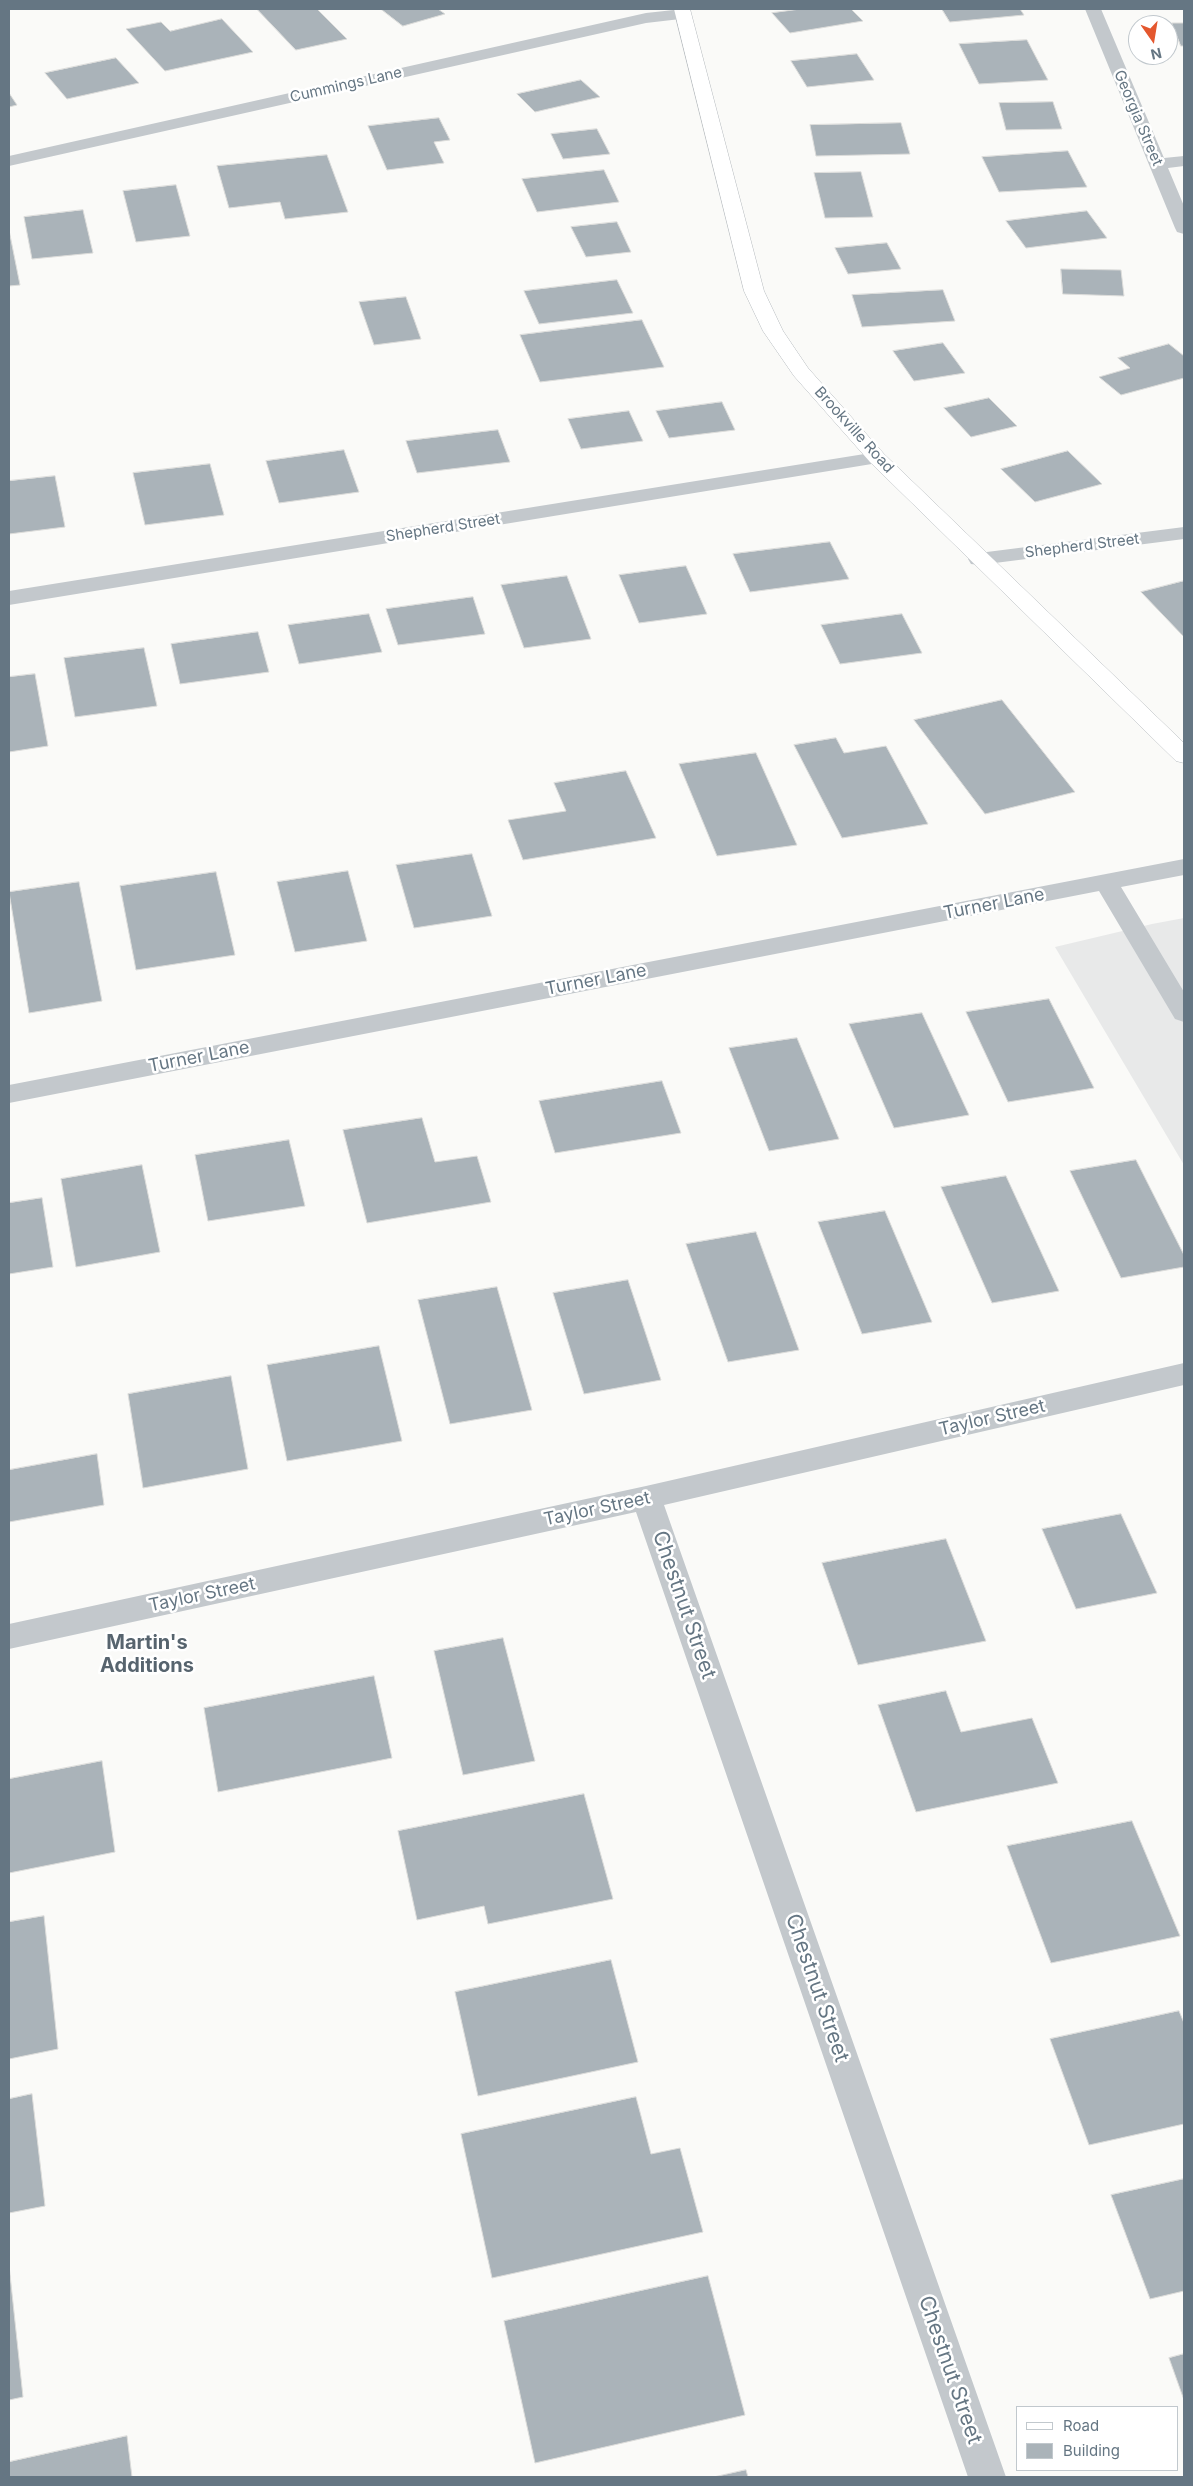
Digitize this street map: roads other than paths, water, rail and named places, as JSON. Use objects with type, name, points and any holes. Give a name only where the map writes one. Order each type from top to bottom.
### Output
[{"type":"main road","name":"Brookville Road","points":[[683,11],[754,291],[773,332],[801,372],[877,458],[1184,756]]},
{"type":"street","name":"Georgia Street","points":[[1093,9],[1184,228]]},
{"type":"street","name":"Cummings Lane","points":[[9,162],[683,11]]},
{"type":"street","points":[[1157,164],[1184,161]]},
{"type":"street","name":"Shepherd Street","points":[[9,598],[877,458]]},
{"type":"street","name":"Shepherd Street","points":[[979,559],[1184,533]]},
{"type":"street","name":"Turner Lane","points":[[9,1094],[1184,867]]},
{"type":"street","points":[[1106,882],[1184,1013]]},
{"type":"street","name":"Taylor Street","points":[[9,1637],[646,1498],[1184,1374]]},
{"type":"street","name":"Chestnut Street","points":[[646,1498],[987,2477]]},
{"type":"district","name":"Martin's Additions","points":[[147,1654]]}]
